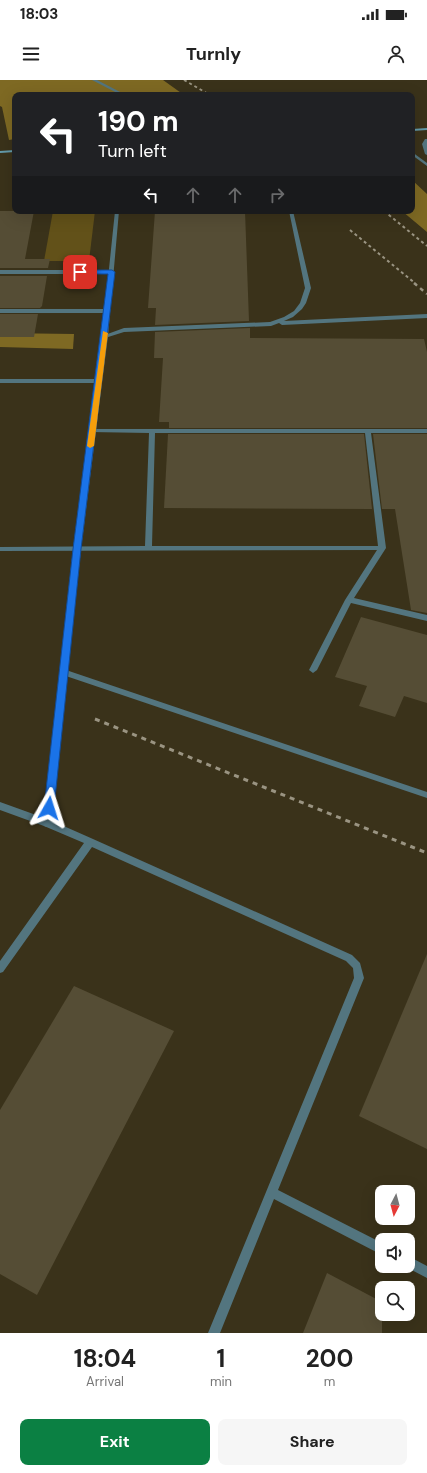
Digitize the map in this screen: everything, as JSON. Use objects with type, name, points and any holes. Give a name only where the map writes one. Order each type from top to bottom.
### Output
[{"type":"main road","points":[[415,130],[427,130]]},
{"type":"main road","points":[[0,152],[12,151]]},
{"type":"street","points":[[94,80],[118,92]]},
{"type":"street","points":[[427,140],[424,144],[427,154]]},
{"type":"street","points":[[415,155],[427,165]]},
{"type":"street","points":[[47,823],[77,549],[108,311],[117,214]]},
{"type":"street","points":[[271,324],[290,318],[298,311],[305,300],[308,288],[292,214]]},
{"type":"street","points":[[0,272],[112,272]]},
{"type":"street","points":[[0,311],[108,311]]},
{"type":"street","points":[[105,336],[124,330],[427,316]]},
{"type":"street","points":[[0,381],[99,382]]},
{"type":"street","points":[[92,431],[427,431]]},
{"type":"street","points":[[148,549],[152,431]]},
{"type":"street","points":[[313,670],[349,600],[382,548],[368,431]]},
{"type":"street","points":[[0,548],[382,548]]},
{"type":"street","points":[[349,600],[427,618]]},
{"type":"street","points":[[64,672],[427,796]]},
{"type":"street","points":[[0,806],[47,823],[349,958],[357,966],[359,978],[214,1333]]},
{"type":"street","points":[[0,969],[90,842]]},
{"type":"street","points":[[271,1192],[375,1245]]},
{"type":"street","points":[[415,1266],[427,1272]]},
{"type":"shaded area","points":[[0,80],[163,80],[180,92],[12,92],[12,140],[9,140],[2,107],[0,106]]},
{"type":"shaded area","points":[[415,183],[427,194],[427,232],[406,214],[415,214]]},
{"type":"shaded area","points":[[52,214],[95,214],[89,261],[44,261]]},
{"type":"shaded area","points":[[0,333],[74,334],[73,349],[0,347]]},
{"type":"building","points":[[0,211],[12,211],[12,214],[33,214],[25,259],[50,259],[48,268],[0,268]]},
{"type":"building","points":[[155,214],[245,214],[249,321],[155,325],[156,308],[148,308]]},
{"type":"building","points":[[0,276],[47,276],[42,306],[40,308],[0,308]]},
{"type":"building","points":[[0,314],[38,314],[34,337],[0,337]]},
{"type":"building","points":[[250,328],[250,338],[424,339],[427,352],[427,428],[169,428],[169,422],[159,422],[163,358],[154,358],[155,332]]},
{"type":"building","points":[[168,434],[364,434],[372,509],[164,508]]},
{"type":"building","points":[[373,434],[427,434],[427,613],[411,610],[395,509],[382,509]]},
{"type":"building","points":[[361,617],[427,635],[427,703],[404,696],[395,717],[359,706],[367,686],[335,677]]},
{"type":"building","points":[[427,954],[427,1149],[359,1116]]},
{"type":"building","points":[[74,986],[174,1031],[37,1295],[0,1274],[0,1110]]},
{"type":"building","points":[[327,1273],[375,1298],[375,1321],[382,1321],[382,1333],[303,1333]]},
{"type":"railway","points":[[184,80],[205,92]]},
{"type":"railway","points":[[388,214],[427,246]]},
{"type":"railway","points":[[350,230],[416,284]]},
{"type":"railway","points":[[414,283],[427,294]]},
{"type":"railway","points":[[95,719],[427,853]]},
{"type":"slow traffic","points":[[90,446],[105,333]]},
{"type":"route","points":[[49,808],[77,549],[112,272],[80,272]]}]
